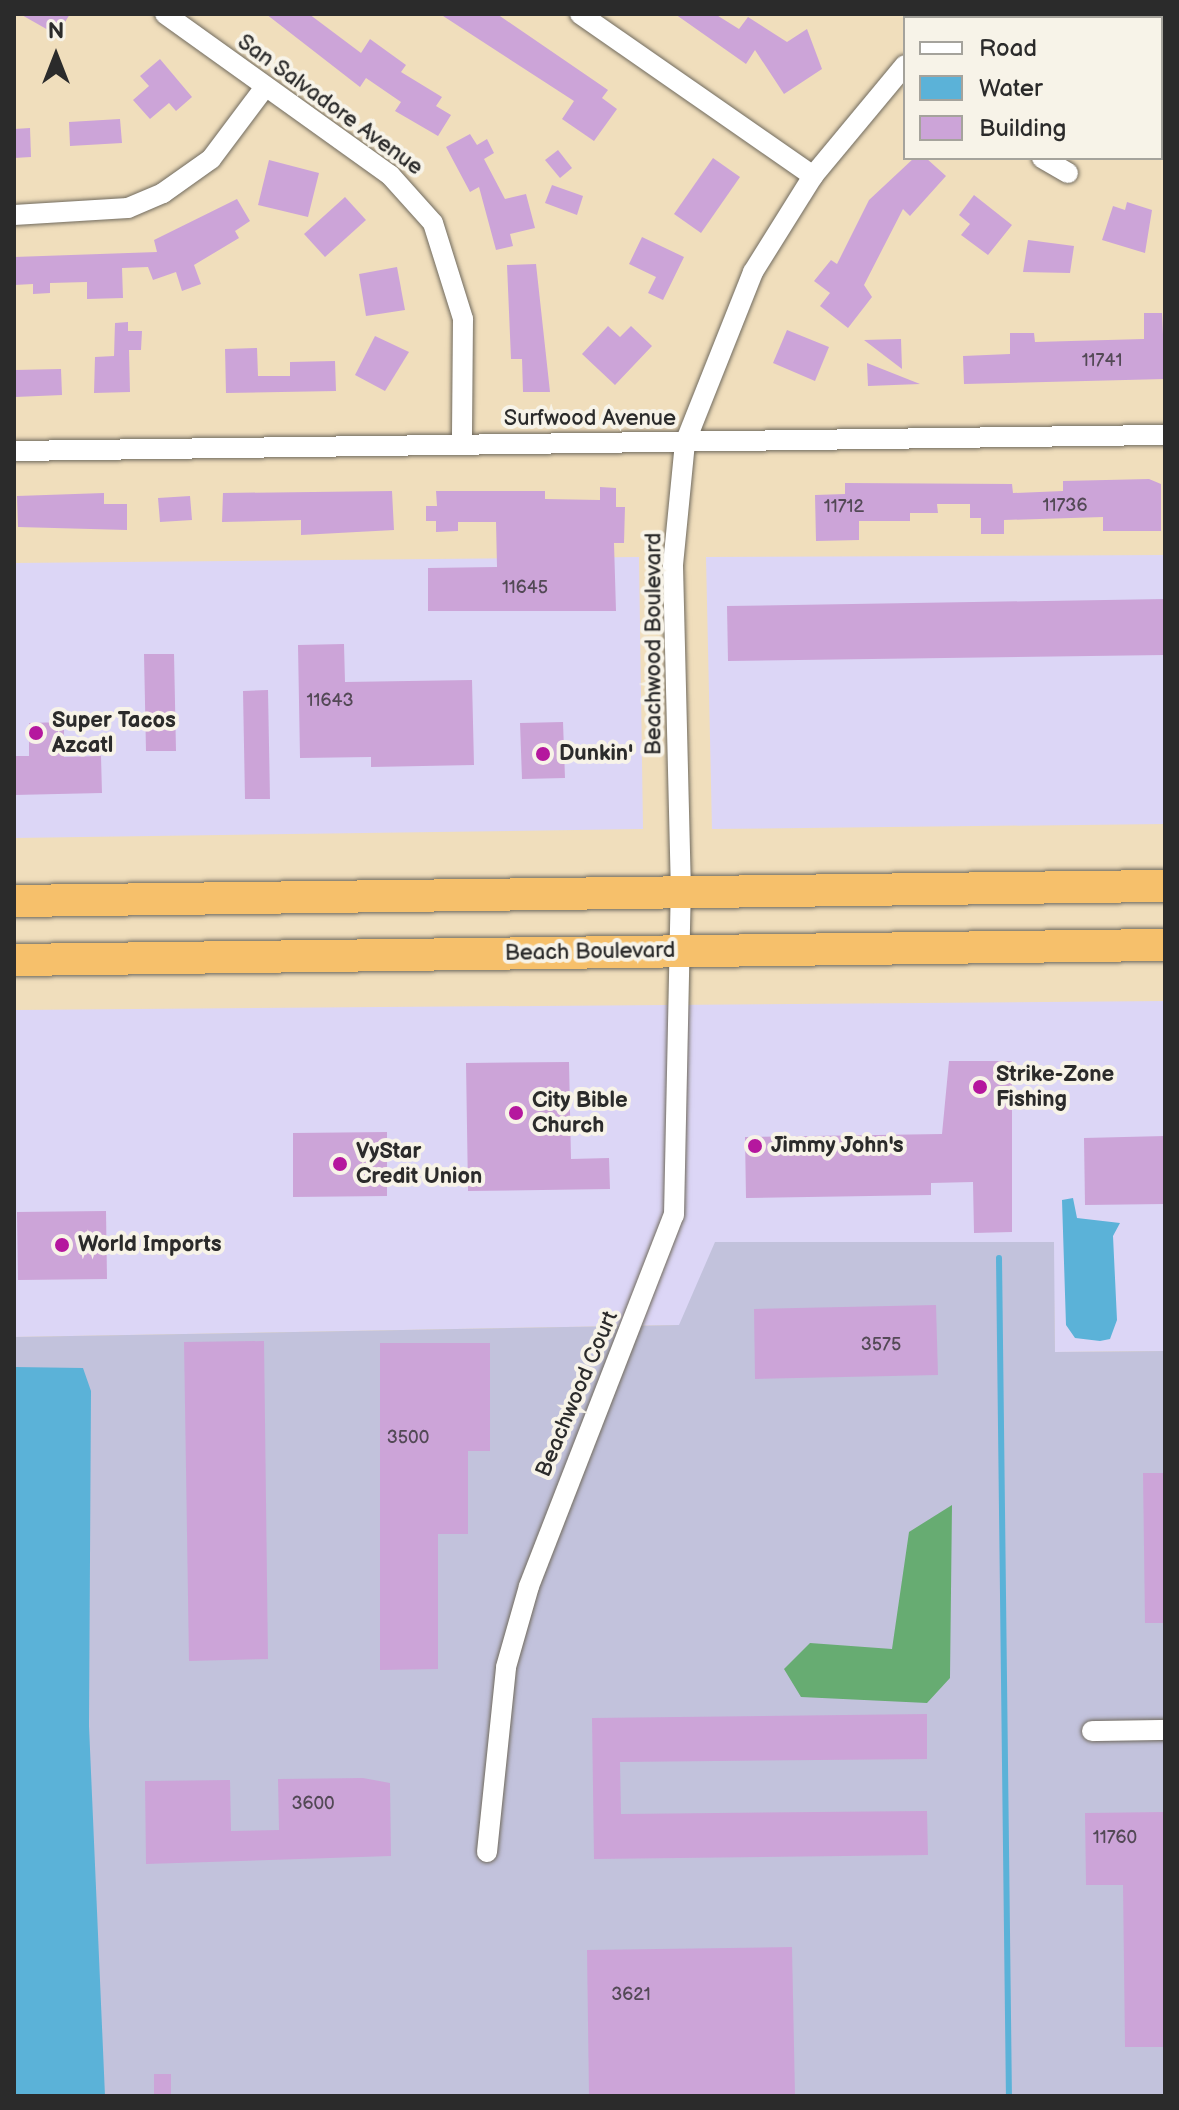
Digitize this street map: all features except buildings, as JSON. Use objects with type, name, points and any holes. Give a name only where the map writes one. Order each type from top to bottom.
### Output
[{"type":"highway","points":[[14,901],[1165,886]]},
{"type":"highway","name":"Beach Boulevard","points":[[14,960],[1165,945]]},
{"type":"street","name":"San Salvadore Avenue","points":[[165,14],[390,175],[433,223],[463,319],[462,442]]},
{"type":"street","points":[[580,14],[813,176]]},
{"type":"street","name":"Beachwood Boulevard","points":[[678,951],[681,893],[673,565],[685,443],[724,332],[813,176],[903,67]]},
{"type":"street","points":[[14,215],[128,208],[163,193],[211,159],[265,87]]},
{"type":"street","points":[[1045,160],[1068,173]]},
{"type":"street","name":"Surfwood Avenue","points":[[14,451],[462,442],[685,443],[1165,435]]},
{"type":"street","name":"Beachwood Court","points":[[487,1852],[506,1667],[529,1586],[674,1215],[678,951]]},
{"type":"street","points":[[1092,1731],[1165,1730]]},
{"type":"shaded area","points":[[1165,555],[1165,824],[712,829],[706,557]]},
{"type":"shaded area","points":[[639,557],[643,829],[14,838],[14,563]]},
{"type":"shaded area","points":[[1165,1001],[1165,1351],[1055,1352],[1053,1242],[955,1244],[680,1325],[14,1337],[14,1010]]},
{"type":"shaded area","points":[[715,1242],[1054,1242],[1055,1352],[1165,1351],[1165,2096],[14,2096],[14,1337],[679,1325]]},
{"type":"green space","points":[[952,1505],[950,1678],[927,1703],[801,1697],[784,1669],[810,1643],[892,1649],[909,1532]]},
{"type":"water","points":[[1073,1198],[1077,1218],[1120,1223],[1113,1236],[1117,1320],[1110,1339],[1075,1338],[1066,1325],[1062,1200]]},
{"type":"water","points":[[14,1367],[83,1368],[91,1391],[89,1726],[105,2096],[14,2096]]},
{"type":"waterway","points":[[999,1258],[1009,2096]]},
{"type":"place","name":"Super Tacos Azcatl","points":[[36,733]]},
{"type":"place","name":"Dunkin'","points":[[543,754]]},
{"type":"place","name":"Strike-Zone Fishing","points":[[980,1087]]},
{"type":"place","name":"City Bible Church","points":[[516,1113]]},
{"type":"place","name":"Jimmy John's","points":[[755,1146]]},
{"type":"place","name":"VyStar Credit Union","points":[[340,1164]]},
{"type":"place","name":"World Imports","points":[[62,1245]]}]
